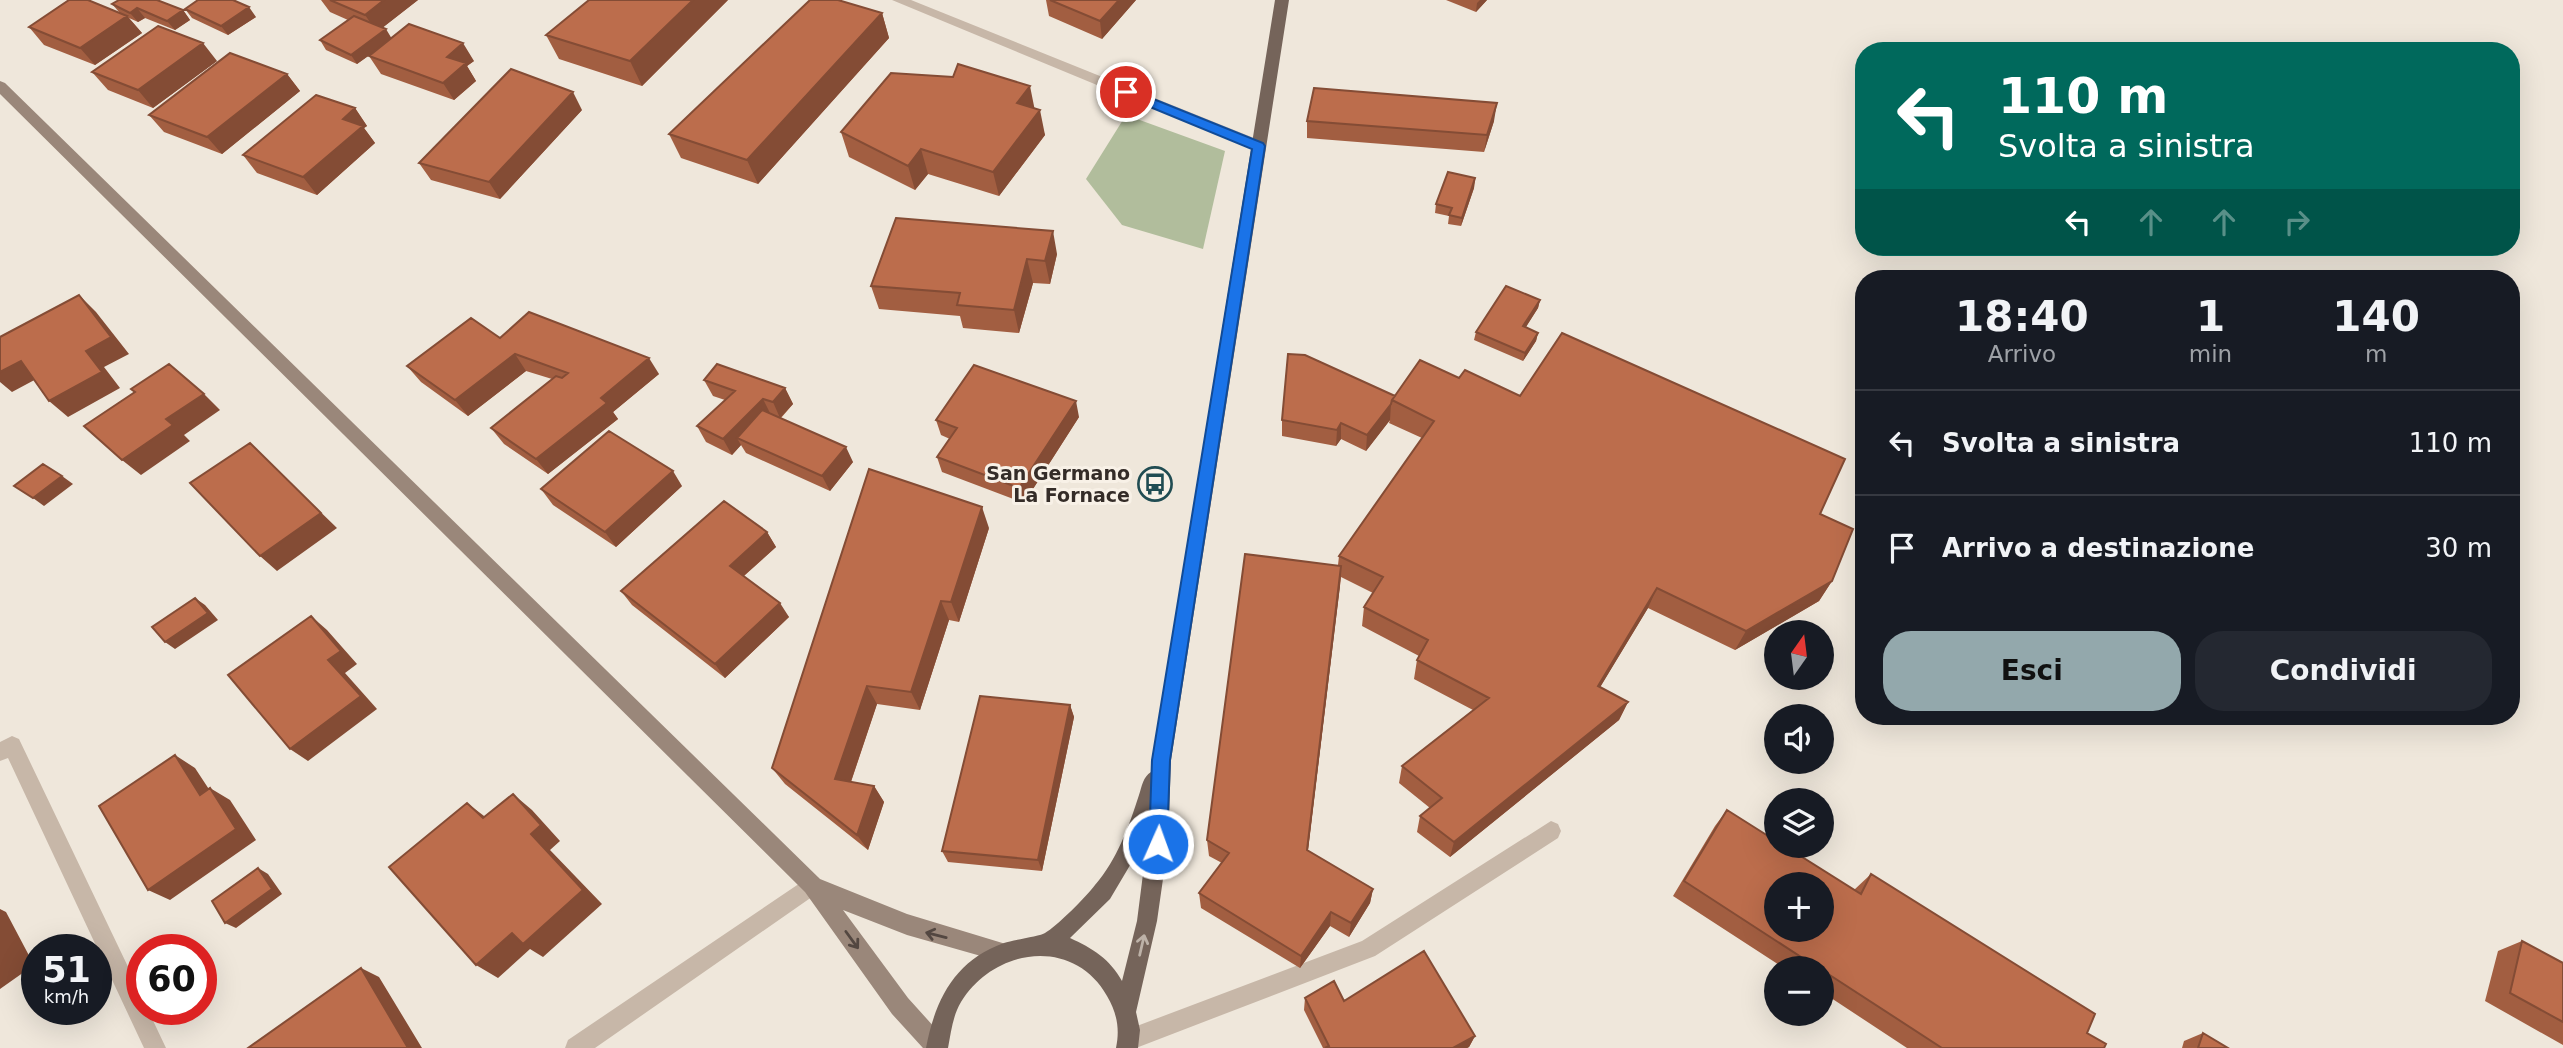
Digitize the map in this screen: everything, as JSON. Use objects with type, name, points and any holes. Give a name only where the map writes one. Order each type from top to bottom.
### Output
[{"type":"main road","points":[[1128,1044],[1126,1011],[1147,921],[1158,844],[1161,760],[1282,0]]},
{"type":"main road","points":[[0,86],[812,885],[900,1006],[937,1048]]},
{"type":"main road","points":[[1049,944],[1103,892],[1135,838],[1161,760]]},
{"type":"main road","points":[[812,885],[850,905],[917,930],[1002,953]]},
{"type":"main road","points":[[937,1048],[943,1017],[957,990],[977,968],[1002,953],[1025,945],[1049,944],[1075,950],[1099,964],[1116,985],[1126,1011]]},
{"type":"street","points":[[899,0],[1259,146]]},
{"type":"street","points":[[0,752],[12,746],[155,1048]]},
{"type":"street","points":[[1128,1044],[1368,949],[1551,831]]},
{"type":"street","points":[[576,1048],[812,885]]},
{"type":"green space","points":[[1126,115],[1225,151],[1203,249],[1122,225],[1086,179]]},
{"type":"building","points":[[69,0],[88,0],[127,16],[80,48],[29,27]]},
{"type":"building","points":[[119,0],[157,0],[183,10],[167,21],[137,8],[130,13],[112,4]]},
{"type":"building","points":[[198,0],[233,0],[249,7],[221,26],[185,9]]},
{"type":"building","points":[[330,0],[384,0],[365,15]]},
{"type":"building","points":[[589,0],[693,0],[630,61],[546,35]]},
{"type":"building","points":[[810,0],[838,0],[882,13],[747,160],[669,134]]},
{"type":"building","points":[[1050,0],[1119,0],[1100,21]]},
{"type":"building","points":[[354,16],[386,29],[351,55],[320,40]]},
{"type":"building","points":[[409,24],[463,43],[447,57],[466,63],[443,83],[369,56]]},
{"type":"building","points":[[158,26],[203,43],[138,90],[92,72]]},
{"type":"building","points":[[230,53],[287,74],[207,137],[149,115]]},
{"type":"building","points":[[958,64],[1030,86],[1017,103],[1040,110],[993,172],[921,149],[908,166],[841,132],[891,73],[953,77]]},
{"type":"building","points":[[511,69],[573,92],[489,182],[419,163]]},
{"type":"building","points":[[1314,88],[1497,103],[1487,135],[1307,121]]},
{"type":"building","points":[[316,95],[355,108],[343,119],[363,126],[303,177],[243,155]]},
{"type":"building","points":[[1448,172],[1475,178],[1462,218],[1449,215],[1452,208],[1436,204]]},
{"type":"building","points":[[896,218],[1053,231],[1045,261],[1027,259],[1014,310],[957,305],[960,293],[871,286]]},
{"type":"building","points":[[1506,286],[1540,300],[1523,326],[1538,333],[1525,353],[1476,332]]},
{"type":"building","points":[[79,295],[111,337],[86,351],[102,372],[49,401],[21,361],[0,372],[0,337]]},
{"type":"building","points":[[529,312],[649,358],[601,398],[607,403],[536,459],[491,428],[556,376],[562,378],[568,373],[515,354],[455,400],[407,366],[471,318],[500,338]]},
{"type":"building","points":[[1562,333],[1845,459],[1820,514],[1853,529],[1832,581],[1746,631],[1657,588],[1598,686],[1628,702],[1454,842],[1420,816],[1442,798],[1402,766],[1489,698],[1417,660],[1428,640],[1364,607],[1383,577],[1339,556],[1434,421],[1392,400],[1420,360],[1459,378],[1465,370],[1520,396]]},
{"type":"building","points":[[1288,354],[1305,355],[1395,396],[1367,435],[1341,423],[1337,430],[1282,420]]},
{"type":"building","points":[[169,364],[204,394],[166,419],[173,425],[122,460],[84,426],[135,392],[131,389]]},
{"type":"building","points":[[717,364],[785,388],[773,402],[763,399],[723,439],[697,426],[735,391],[704,380]]},
{"type":"building","points":[[974,365],[1076,401],[1019,488],[937,457],[957,428],[936,420]]},
{"type":"building","points":[[762,410],[846,447],[822,476],[737,438]]},
{"type":"building","points":[[609,431],[673,471],[605,532],[541,489]]},
{"type":"building","points":[[250,443],[321,513],[260,556],[190,483]]},
{"type":"building","points":[[43,464],[62,476],[33,498],[14,486]]},
{"type":"building","points":[[869,469],[982,507],[951,602],[941,601],[911,692],[867,686],[835,779],[874,786],[857,835],[772,768]]},
{"type":"building","points":[[724,501],[767,532],[730,566],[780,603],[715,664],[621,591]]},
{"type":"building","points":[[1245,554],[1341,566],[1307,850],[1373,889],[1351,923],[1331,912],[1301,956],[1199,893],[1229,853],[1207,840]]},
{"type":"building","points":[[195,598],[208,613],[165,642],[152,627]]},
{"type":"building","points":[[311,616],[341,651],[328,660],[361,696],[290,749],[228,675]]},
{"type":"building","points":[[980,696],[1070,705],[1038,860],[942,851]]},
{"type":"building","points":[[175,755],[200,795],[210,788],[236,829],[148,890],[99,806]]},
{"type":"building","points":[[513,794],[541,825],[531,834],[583,890],[523,944],[512,933],[476,965],[389,867],[467,803],[483,818]]},
{"type":"building","points":[[1727,810],[1764,833],[1764,858],[1804,858],[1826,872],[1764,872],[1764,933],[1684,881]]},
{"type":"building","points":[[258,868],[272,889],[225,923],[212,901]]},
{"type":"building","points":[[1871,874],[2095,1014],[2087,1033],[2106,1044],[2104,1048],[1942,1048],[1834,978],[1834,956],[1800,956],[1778,942],[1834,942],[1834,877],[1861,894]]},
{"type":"building","points":[[2522,941],[2563,963],[2563,1022],[2510,993]]},
{"type":"building","points":[[1424,951],[1475,1036],[1453,1048],[1325,1048],[1329,1046],[1305,998],[1334,981],[1344,1001]]},
{"type":"building","points":[[361,968],[408,1048],[248,1048]]},
{"type":"building","points":[[2203,1033],[2228,1048],[2198,1048]]},
{"type":"place","name":"San Germano La Fornace","points":[[1155,484]]},
{"type":"route","points":[[1126,92],[1259,146],[1161,760],[1158,844]]}]
